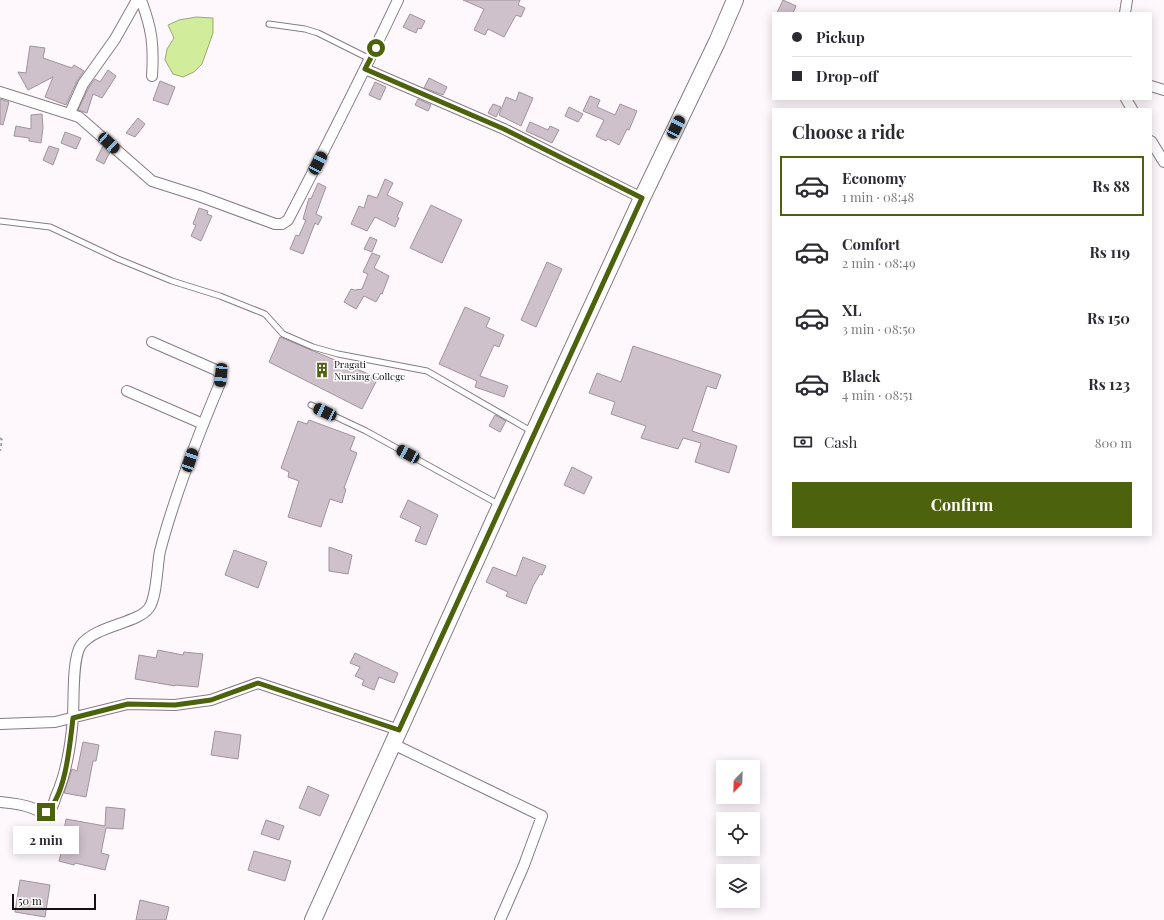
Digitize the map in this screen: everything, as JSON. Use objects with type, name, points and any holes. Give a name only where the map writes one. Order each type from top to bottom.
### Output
[{"type":"highway","points":[[313,920],[534,432],[642,198],[717,42],[735,0]]},
{"type":"street","points":[[70,113],[83,84],[115,39],[138,0]]},
{"type":"street","points":[[141,0],[148,18],[153,40],[152,76]]},
{"type":"street","points":[[0,92],[70,113],[87,123],[152,181],[199,196],[275,224],[282,224],[288,220],[370,60],[398,0]]},
{"type":"street","points":[[1125,12],[1127,0]]},
{"type":"street","points":[[365,69],[504,129],[642,198]]},
{"type":"street","points":[[1152,86],[1164,90]]},
{"type":"street","points":[[1152,143],[1164,162]]},
{"type":"street","points":[[0,802],[19,804],[40,812],[46,812],[51,808],[65,775],[73,718],[75,665],[81,645],[96,633],[144,613],[150,607],[160,553],[194,446],[220,383],[221,375],[216,370],[152,342]]},
{"type":"street","points":[[128,391],[203,424]]},
{"type":"street","points":[[0,724],[43,723],[73,718],[128,704],[175,705],[211,700],[258,683],[396,737],[542,816],[524,865],[500,920]]},
{"type":"lane","points":[[269,24],[305,29],[318,33],[370,60]]},
{"type":"lane","points":[[0,221],[50,227],[118,259],[172,281],[220,296],[266,314],[283,334],[313,348],[427,371],[534,432]]},
{"type":"lane","points":[[311,405],[366,431],[501,506]]},
{"type":"path","points":[[0,438],[2,440],[0,452]]},
{"type":"shaded area","points":[[196,17],[213,18],[213,33],[202,64],[194,72],[183,77],[173,74],[165,60],[167,49],[174,38],[168,25],[179,20]]},
{"type":"building","points":[[463,0],[520,0],[518,5],[525,8],[521,17],[516,15],[504,37],[488,29],[485,35],[474,30],[484,9]]},
{"type":"building","points":[[783,0],[796,6],[793,12],[777,12]]},
{"type":"building","points":[[410,14],[425,21],[421,29],[418,28],[416,33],[403,27]]},
{"type":"building","points":[[30,46],[45,48],[43,58],[72,68],[74,65],[84,71],[77,81],[66,105],[45,97],[53,77],[28,90],[18,72],[26,73]]},
{"type":"building","points":[[108,70],[116,76],[102,98],[93,94],[87,113],[78,110],[89,87],[95,79],[100,82]]},
{"type":"building","points":[[429,78],[447,87],[443,95],[424,88]]},
{"type":"building","points":[[160,81],[175,87],[168,105],[153,100]]},
{"type":"building","points":[[375,82],[386,87],[380,100],[369,95]]},
{"type":"building","points":[[519,92],[533,98],[521,126],[499,115],[506,97],[516,101]]},
{"type":"building","points":[[590,96],[600,100],[597,107],[615,115],[620,104],[637,111],[629,130],[627,129],[619,145],[608,139],[606,141],[596,136],[604,120],[583,111]]},
{"type":"building","points":[[0,99],[9,102],[3,125],[0,124]]},
{"type":"building","points":[[418,99],[431,105],[428,111],[415,105]]},
{"type":"building","points":[[493,104],[501,107],[496,117],[488,113]]},
{"type":"building","points":[[569,107],[583,114],[578,122],[565,116]]},
{"type":"building","points":[[42,114],[43,128],[41,143],[29,141],[29,138],[14,136],[16,126],[31,129],[31,115]]},
{"type":"building","points":[[138,118],[145,124],[135,137],[126,133]]},
{"type":"building","points":[[530,122],[548,130],[550,126],[559,130],[552,143],[526,131]]},
{"type":"building","points":[[65,132],[81,138],[76,149],[61,143]]},
{"type":"building","points":[[49,146],[59,149],[53,165],[43,160]]},
{"type":"building","points":[[103,146],[110,152],[104,164],[96,160]]},
{"type":"building","points":[[385,179],[393,183],[387,195],[403,203],[397,217],[399,218],[395,227],[375,217],[367,231],[351,224],[359,206],[364,208],[368,195],[377,198]]},
{"type":"building","points":[[318,183],[326,187],[316,214],[322,217],[318,225],[315,223],[303,254],[290,249],[296,235],[299,236],[306,220],[303,219],[309,198],[311,199]]},
{"type":"building","points":[[431,205],[462,220],[442,263],[410,248]]},
{"type":"building","points":[[199,208],[208,211],[207,214],[212,216],[201,241],[191,236],[196,225],[193,224]]},
{"type":"building","points":[[370,237],[377,240],[372,252],[364,249]]},
{"type":"building","points":[[372,253],[380,256],[374,268],[389,276],[382,294],[381,293],[376,302],[364,296],[356,309],[344,302],[351,289],[362,289],[368,274],[363,272]]},
{"type":"building","points":[[547,262],[562,269],[536,327],[521,320]]},
{"type":"building","points":[[465,307],[490,318],[486,327],[504,335],[499,347],[494,345],[480,376],[508,386],[504,397],[475,387],[477,381],[439,364]]},
{"type":"building","name":"Pragati Nursing College","points":[[280,337],[378,378],[362,409],[269,362]]},
{"type":"building","points":[[633,346],[721,375],[716,389],[707,386],[692,431],[737,446],[729,473],[695,462],[701,443],[683,438],[678,449],[641,438],[646,426],[611,414],[615,402],[589,393],[597,373],[621,382]]},
{"type":"building","points":[[495,415],[506,421],[500,432],[489,426]]},
{"type":"building","points":[[309,420],[355,437],[350,450],[357,453],[344,488],[346,489],[342,503],[330,499],[321,527],[288,517],[299,481],[288,477],[289,472],[281,468],[298,421],[307,424]]},
{"type":"building","points":[[572,467],[592,477],[584,494],[564,485]]},
{"type":"building","points":[[408,500],[438,515],[426,545],[415,541],[421,527],[400,517]]},
{"type":"building","points":[[329,547],[352,555],[348,574],[329,571]]},
{"type":"building","points":[[234,550],[267,562],[258,588],[225,575]]},
{"type":"building","points":[[523,557],[546,566],[542,575],[540,574],[533,586],[526,604],[506,596],[508,592],[486,582],[493,567],[516,576]]},
{"type":"building","points":[[158,650],[183,655],[184,652],[203,654],[198,687],[175,686],[135,679],[139,655],[156,658]]},
{"type":"building","points":[[355,653],[398,673],[394,683],[379,677],[374,690],[362,685],[364,680],[355,676],[360,667],[350,663]]},
{"type":"building","points":[[215,731],[241,735],[238,759],[211,755]]},
{"type":"building","points":[[83,742],[99,745],[96,761],[93,761],[86,797],[64,793],[72,769],[77,771]]},
{"type":"building","points":[[308,786],[329,795],[320,816],[299,808]]},
{"type":"building","points":[[106,807],[125,809],[123,829],[106,828],[101,853],[109,855],[105,870],[59,861],[64,842],[62,842],[66,819],[105,826]]},
{"type":"building","points":[[266,820],[284,826],[279,840],[261,834]]},
{"type":"building","points":[[254,851],[291,861],[285,881],[248,870]]},
{"type":"building","points":[[20,880],[50,885],[45,917],[15,912]]},
{"type":"building","points":[[140,900],[169,907],[166,920],[136,920]]},
{"type":"place","name":"Pragati Nursing College","points":[[322,370]]},
{"type":"route","points":[[46,812],[51,808],[65,775],[73,718],[128,704],[175,705],[211,700],[258,683],[399,730],[642,198],[504,129],[365,69],[376,48]]}]
